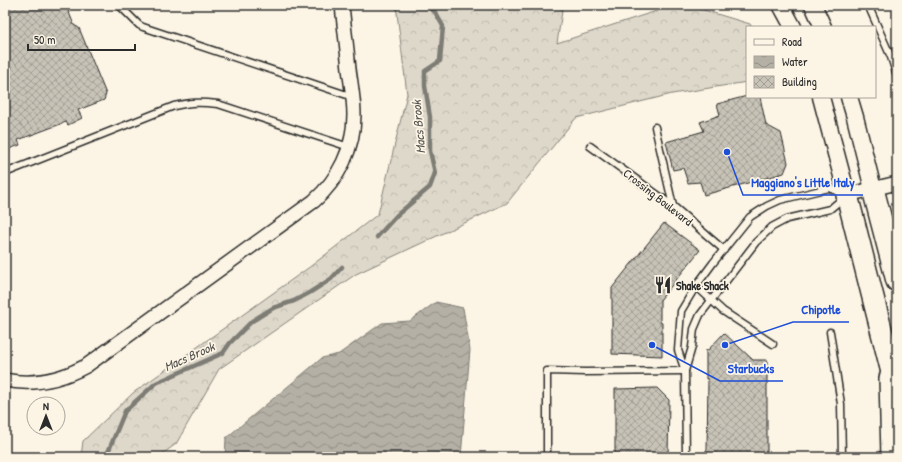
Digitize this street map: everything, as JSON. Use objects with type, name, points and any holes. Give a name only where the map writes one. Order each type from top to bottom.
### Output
[{"type":"highway","points":[[873,189],[897,281]]},
{"type":"highway","points":[[847,195],[897,392]]},
{"type":"highway","points":[[889,362],[892,457]]},
{"type":"street","points":[[5,380],[15,382],[45,381],[66,376],[86,366],[314,201],[324,192],[338,173],[349,147],[353,129],[353,97],[342,5]]},
{"type":"street","points":[[781,5],[792,26]]},
{"type":"street","points":[[813,5],[823,26]]},
{"type":"street","points":[[821,98],[847,195],[897,183]]},
{"type":"street","points":[[849,98],[873,189]]},
{"type":"lane","points":[[119,5],[140,25],[353,97]]},
{"type":"lane","points":[[868,5],[894,56],[897,76]]},
{"type":"lane","points":[[5,173],[174,106],[194,102],[218,104],[349,147]]},
{"type":"lane","points":[[655,128],[673,206]]},
{"type":"lane","name":"Crossing Boulevard","points":[[590,146],[673,206],[724,250]]},
{"type":"lane","points":[[685,371],[678,350],[681,310],[696,286],[750,217],[780,200],[829,188],[847,195],[830,209],[787,220],[772,227],[756,242],[700,315],[694,329],[692,347],[685,371],[686,457]]},
{"type":"lane","points":[[696,286],[723,312],[773,344]]},
{"type":"lane","points":[[830,332],[841,404],[842,457]]},
{"type":"lane","points":[[547,457],[547,371],[685,371]]},
{"type":"green space","points":[[396,5],[563,5],[557,43],[675,5],[687,5],[750,24],[751,26],[746,26],[746,82],[672,94],[576,118],[507,203],[356,274],[219,369],[176,444],[158,457],[81,457],[83,441],[133,393],[311,266],[378,214],[407,94]]},
{"type":"water","points":[[436,302],[463,308],[470,350],[461,457],[225,457],[226,438],[322,358],[339,354],[382,323],[410,321]]},
{"type":"building","points":[[5,5],[66,5],[74,25],[79,28],[106,94],[104,100],[78,110],[82,118],[68,125],[66,122],[18,140],[20,145],[6,150]]},
{"type":"building","points":[[746,96],[746,98],[760,98],[766,125],[781,133],[788,163],[784,173],[704,195],[700,182],[688,183],[683,168],[673,170],[666,142],[704,131],[700,122],[720,115],[717,104]]},
{"type":"building","points":[[664,223],[700,250],[660,300],[662,356],[612,354],[612,288]]},
{"type":"building","points":[[724,333],[753,360],[767,360],[767,457],[706,457],[708,379],[706,379],[706,350],[708,350]]},
{"type":"building","points":[[657,388],[669,400],[668,457],[615,457],[615,389]]},
{"type":"waterway","name":"Macs Brook","points":[[377,237],[397,215],[430,187],[435,173],[430,151],[430,117],[425,86],[425,71],[440,61],[443,26],[435,12],[426,5]]},
{"type":"waterway","name":"Macs Brook","points":[[106,457],[125,411],[156,383],[223,353],[230,343],[252,321],[273,308],[294,301],[309,293],[331,279],[342,267]]},
{"type":"place","name":"Maggiano's Little Italy","points":[[727,152]]},
{"type":"place","name":"Shake Shack","points":[[663,285]]},
{"type":"place","name":"Starbucks","points":[[652,345]]},
{"type":"place","name":"Chipotle","points":[[725,345]]}]
